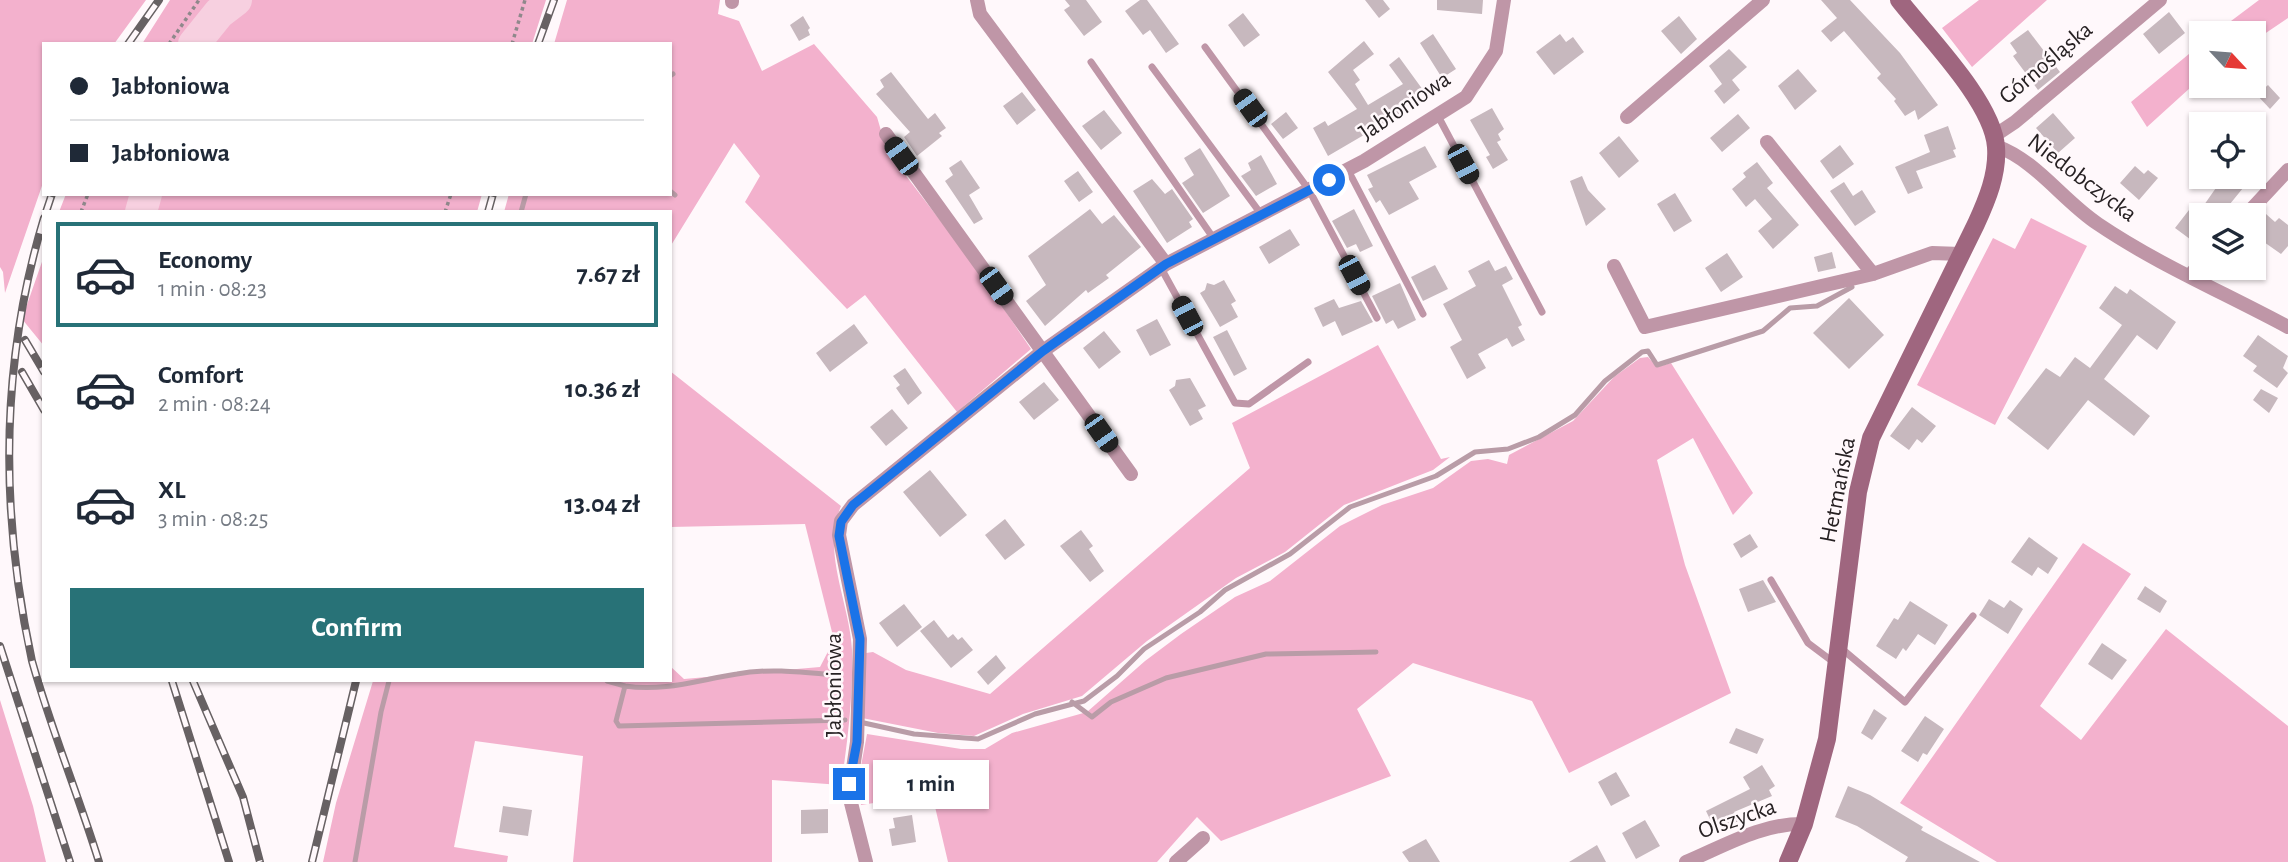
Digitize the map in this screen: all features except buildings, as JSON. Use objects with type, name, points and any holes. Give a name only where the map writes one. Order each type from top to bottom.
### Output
[{"type":"street","points":[[977,0],[980,14],[1164,266]]},
{"type":"street","name":"Jabłoniowa","points":[[866,862],[849,795],[857,742],[860,639],[839,536],[841,522],[853,505],[1043,351],[1164,266],[1348,170],[1466,97],[1496,51],[1504,0]]},
{"type":"street","points":[[1627,117],[1763,0]]},
{"type":"street","name":"Górnośląska","points":[[1899,0],[1979,102],[1995,141],[2160,0]]},
{"type":"street","points":[[886,134],[1131,474]]},
{"type":"street","name":"Hetmańska","points":[[1788,862],[1804,824],[1827,739],[1858,492],[1871,438],[1987,200],[1995,166],[1995,141]]},
{"type":"street","name":"Niedobczycka","points":[[1995,141],[2020,158],[2062,197],[2101,226],[2189,274]]},
{"type":"street","points":[[1767,142],[1873,274]]},
{"type":"street","points":[[2257,203],[2288,170]]},
{"type":"street","points":[[1615,266],[1645,327],[1873,274],[1932,253],[1961,254]]},
{"type":"street","name":"Niedobczycka","points":[[2199,280],[2288,327]]},
{"type":"street","name":"Olszycka","points":[[1686,862],[1762,830],[1783,824],[1804,824]]},
{"type":"street","points":[[1176,862],[1203,838]]},
{"type":"lane","points":[[1205,47],[1309,190],[1377,318]]},
{"type":"lane","points":[[1091,62],[1214,239]]},
{"type":"lane","points":[[1152,67],[1262,214]]},
{"type":"lane","points":[[1437,115],[1542,312]]},
{"type":"lane","points":[[1348,170],[1423,314]]},
{"type":"lane","points":[[1164,266],[1235,403],[1249,404],[1308,362]]},
{"type":"lane","points":[[1771,580],[1808,643],[1836,665]]},
{"type":"lane","points":[[1839,646],[1905,702],[1973,616]]},
{"type":"path","points":[[170,42],[199,0]]},
{"type":"path","points":[[513,42],[525,0]]},
{"type":"shaded area","points":[[0,0],[146,0],[115,42],[42,42],[42,186],[5,293],[0,267]]},
{"type":"shaded area","points":[[170,0],[546,0],[533,42],[143,42]]},
{"type":"shaded area","points":[[567,0],[720,0],[718,14],[739,21],[762,71],[814,44],[877,117],[887,151],[972,262],[1031,349],[957,412],[865,295],[847,309],[745,202],[760,176],[734,143],[672,244],[672,210],[505,210],[508,196],[672,196],[672,42],[555,42]]},
{"type":"shaded area","points":[[1979,0],[2047,0],[1972,67],[1942,28]]},
{"type":"shaded area","points":[[2259,0],[2288,0],[2288,18],[2266,33],[2266,21],[2231,21]]},
{"type":"shaded area","points":[[2189,54],[2189,89],[2147,127],[2131,102]]},
{"type":"shaded area","points":[[65,196],[481,196],[478,210],[60,210]]},
{"type":"shaded area","points":[[2031,218],[2087,246],[1995,425],[1917,385],[1993,238],[2015,249]]},
{"type":"shaded area","points":[[42,262],[42,344],[22,319]]},
{"type":"shaded area","points":[[1378,345],[1441,459],[1450,457],[1433,470],[1344,505],[1285,552],[1236,578],[1147,641],[1082,696],[1023,714],[974,736],[938,733],[862,718],[866,653],[873,652],[906,670],[990,694],[1250,468],[1232,423]]},
{"type":"shaded area","points":[[1648,357],[1657,367],[1671,363],[1753,493],[1733,515],[1693,438],[1657,460],[1685,565],[1731,693],[1569,773],[1532,701],[1413,663],[1357,709],[1391,776],[1221,841],[1197,817],[1157,862],[948,862],[932,794],[861,805],[858,782],[867,734],[961,749],[985,749],[1012,733],[1087,712],[1145,661],[1181,634],[1235,597],[1270,581],[1340,526],[1382,505],[1433,488],[1471,461],[1488,459],[1507,464],[1509,455],[1573,421],[1614,377],[1640,358]]},
{"type":"shaded area","points":[[672,373],[841,506],[836,523],[835,559],[850,632],[852,667],[850,718],[841,785],[772,780],[772,862],[573,862],[583,756],[475,741],[454,847],[508,856],[507,862],[323,862],[336,803],[373,682],[672,682],[672,668],[684,679],[820,667],[834,640],[805,524],[672,527]]},
{"type":"shaded area","points":[[2083,543],[2131,574],[2040,706],[2081,740],[2166,629],[2288,726],[2288,862],[1997,862],[1900,803]]},
{"type":"shaded area","points":[[0,700],[33,806],[46,862],[0,862]]},
{"type":"waterway","points":[[196,42],[219,13],[236,0]]},
{"type":"waterway","points":[[142,210],[145,196]]},
{"type":"waterway","points":[[522,210],[525,196]]},
{"type":"waterway","points":[[864,723],[914,734],[978,739],[1035,714],[1084,701],[1117,676],[1144,649],[1200,612],[1225,590],[1290,554],[1350,507],[1436,476],[1475,452],[1508,449],[1539,437],[1575,415],[1605,381],[1642,352],[1648,351],[1657,365],[1763,331],[1790,308],[1817,306],[1852,287]]},
{"type":"waterway","points":[[1072,702],[1092,717],[1111,702],[1166,678],[1266,654],[1376,652]]},
{"type":"waterway","points":[[625,686],[653,688],[761,671],[834,675]]},
{"type":"waterway","points":[[355,862],[389,682]]},
{"type":"waterway","points":[[611,682],[625,686],[616,721],[619,726],[845,720]]},
{"type":"railway","points":[[129,42],[159,0]]},
{"type":"railway","points":[[539,42],[554,0]]},
{"type":"railway","points":[[47,210],[51,196]]},
{"type":"railway","points":[[489,210],[492,196]]},
{"type":"railway","points":[[42,226],[19,328],[12,383],[10,494],[14,550],[32,661],[99,862]]},
{"type":"railway","points":[[25,340],[42,369]]},
{"type":"railway","points":[[22,372],[42,407]]},
{"type":"railway","points":[[0,646],[70,862]]},
{"type":"railway","points":[[172,682],[229,862]]},
{"type":"railway","points":[[193,682],[243,797],[260,862]]},
{"type":"railway","points":[[312,862],[356,682]]},
{"type":"route","points":[[849,784],[857,742],[860,639],[839,536],[841,522],[853,505],[1043,351],[1166,264],[1329,180]]}]
